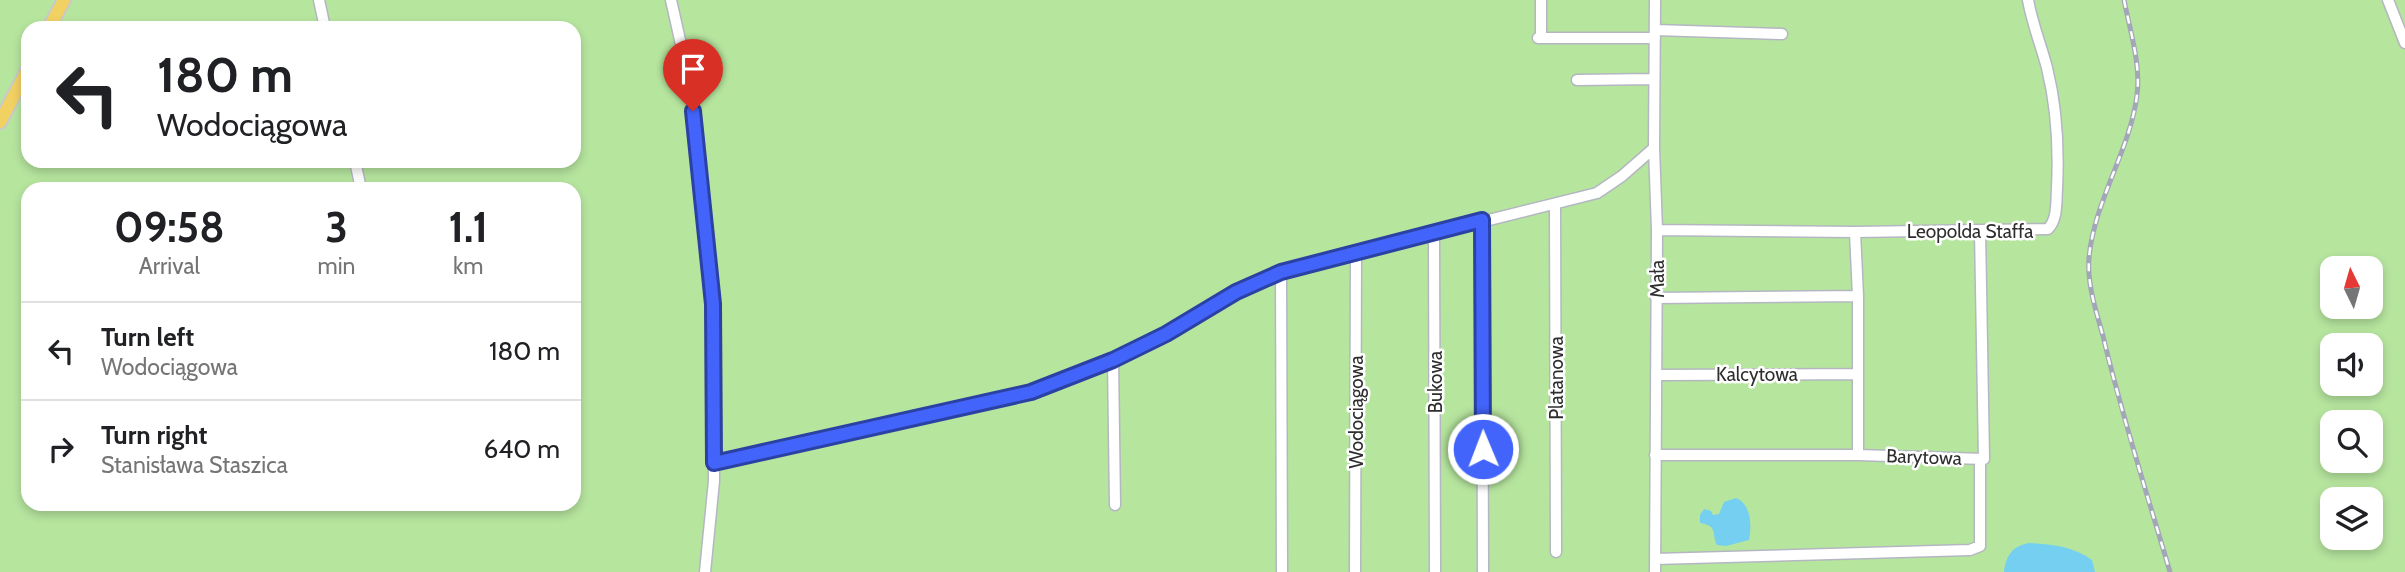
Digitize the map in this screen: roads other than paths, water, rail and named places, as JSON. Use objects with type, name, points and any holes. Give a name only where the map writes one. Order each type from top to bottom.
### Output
[{"type":"main road","points":[[53,21],[64,0]]},
{"type":"main road","points":[[0,122],[21,82]]},
{"type":"street","points":[[319,0],[324,21]]},
{"type":"street","points":[[671,0],[691,89],[713,304],[715,481],[705,572]]},
{"type":"street","points":[[1541,0],[1540,38],[1782,34]]},
{"type":"street","name":"Mała","points":[[1655,0],[1655,572]]},
{"type":"street","name":"Leopolda Staffa","points":[[1657,230],[1855,232],[2050,228],[2054,222],[2058,159],[2056,117],[2047,69],[2028,0]]},
{"type":"street","points":[[2388,0],[2405,43]]},
{"type":"street","points":[[1577,80],[1654,79]]},
{"type":"street","points":[[714,463],[1029,392],[1113,360],[1166,334],[1236,292],[1281,272],[1597,193],[1611,185],[1654,148]]},
{"type":"street","name":"Platanowa","points":[[1555,204],[1556,552]]},
{"type":"street","points":[[1482,220],[1483,572]]},
{"type":"street","name":"Barytowa","points":[[1855,232],[1858,296],[1858,455],[1984,459],[1980,230]]},
{"type":"street","name":"Bukowa","points":[[1434,233],[1435,572]]},
{"type":"street","name":"Wodociągowa","points":[[1356,253],[1356,572]]},
{"type":"street","points":[[1281,272],[1282,572]]},
{"type":"street","points":[[1657,298],[1858,296]]},
{"type":"street","points":[[1113,360],[1115,505]]},
{"type":"street","name":"Kalcytowa","points":[[1656,374],[1858,374]]},
{"type":"street","points":[[1655,455],[1858,455]]},
{"type":"street","points":[[1655,559],[1970,550],[1980,547],[1980,459]]},
{"type":"water","points":[[1736,498],[1745,505],[1749,516],[1749,540],[1726,546],[1717,545],[1712,528],[1700,523],[1700,515],[1704,509],[1711,511],[1713,515],[1719,514],[1724,502]]},
{"type":"water","points":[[2029,543],[2054,545],[2077,552],[2092,560],[2095,572],[2004,572],[2011,553]]},
{"type":"railway","points":[[2124,0],[2136,60],[2137,95],[2127,136],[2092,237],[2089,278],[2118,396],[2170,572]]}]
